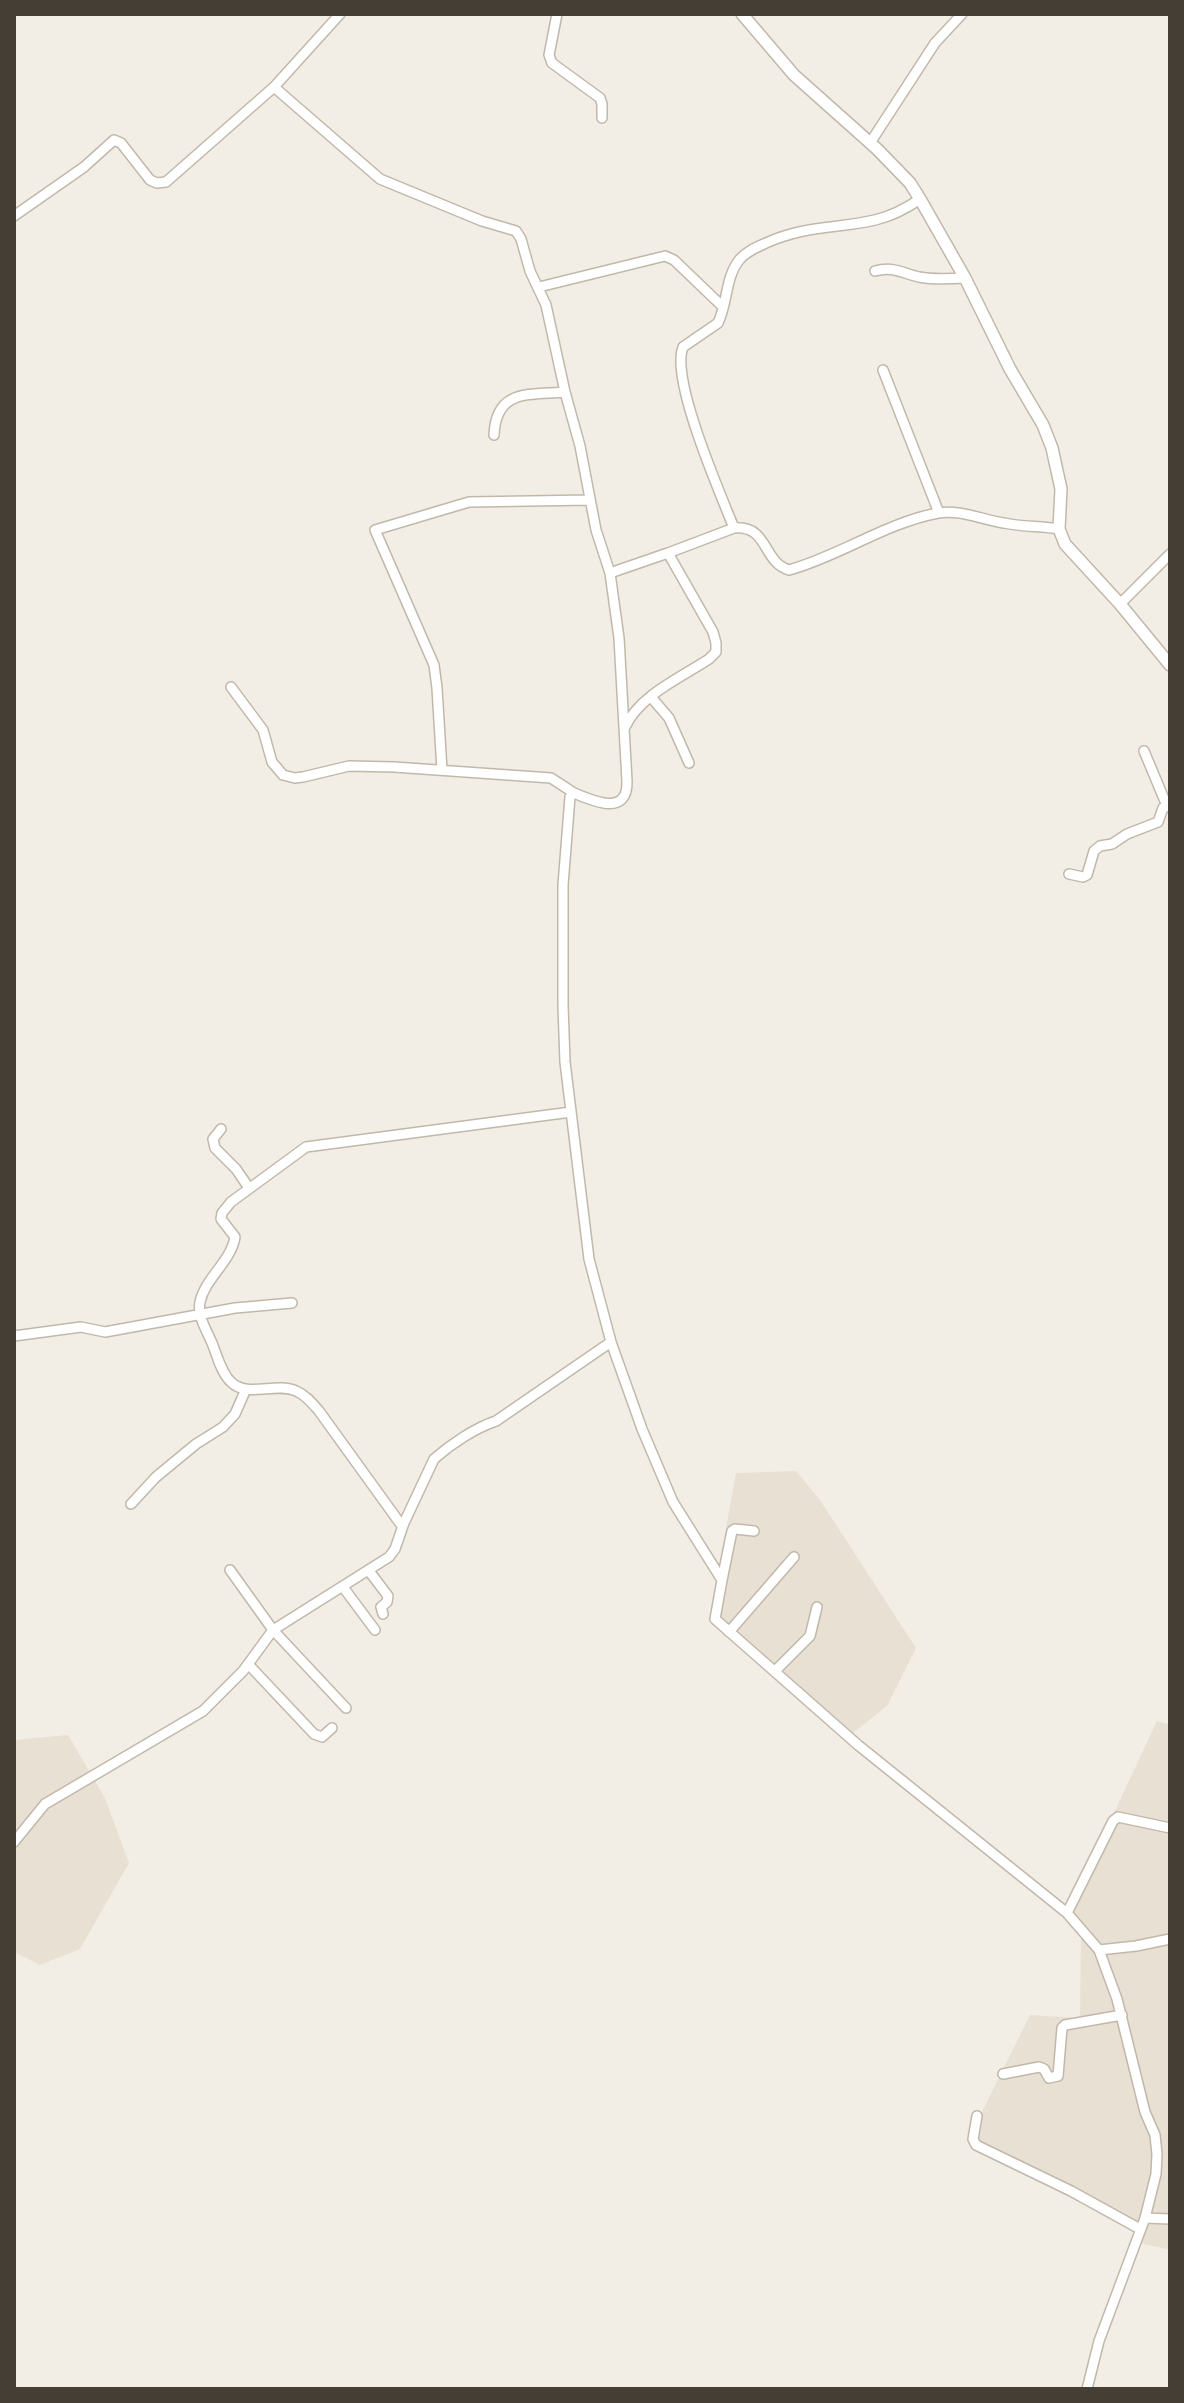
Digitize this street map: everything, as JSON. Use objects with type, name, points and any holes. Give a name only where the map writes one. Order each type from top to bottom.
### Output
[{"type":"street","points":[[14,216],[84,167],[114,140],[121,143],[150,180],[166,182],[274,87],[340,14]]},
{"type":"street","points":[[557,14],[549,55],[552,63],[600,98],[602,118]]},
{"type":"street","points":[[742,14],[794,75],[910,183],[965,278],[1010,369],[1043,425],[1052,448],[1061,489],[1059,529],[1065,544],[1170,665]]},
{"type":"street","points":[[870,143],[935,43],[962,14]]},
{"type":"street","points":[[231,687],[263,730],[272,762],[283,775],[303,777],[349,766],[442,770],[551,778],[589,800],[607,803],[624,800],[628,792],[619,638],[610,573],[596,530],[580,446],[546,305],[530,271],[521,239],[516,231],[482,221],[380,179],[274,87]]},
{"type":"street","points":[[734,528],[695,425],[681,364],[683,347],[718,323],[735,266],[742,256],[754,248],[786,234],[878,220],[920,199]]},
{"type":"street","points":[[539,287],[665,256],[674,260],[723,307]]},
{"type":"street","points":[[875,271],[895,268],[918,277],[965,278]]},
{"type":"street","points":[[883,370],[939,513]]},
{"type":"street","points":[[494,435],[499,408],[508,401],[524,396],[565,392]]},
{"type":"street","points":[[442,770],[434,665],[375,530],[469,502],[590,500]]},
{"type":"street","points":[[610,573],[734,528],[749,528],[758,535],[781,568],[789,570],[892,527],[939,513],[966,513],[1005,524],[1059,529]]},
{"type":"street","points":[[624,731],[636,709],[716,652],[713,632],[668,553]]},
{"type":"street","points":[[1120,604],[1170,554]]},
{"type":"street","points":[[651,697],[669,718],[689,763]]},
{"type":"street","points":[[1069,874],[1087,875],[1094,851],[1100,846],[1112,844],[1158,822],[1168,805],[1144,751]]},
{"type":"street","points":[[574,793],[567,811],[562,994],[565,1062],[589,1259],[611,1342],[642,1429],[673,1502],[722,1580]]},
{"type":"street","points":[[402,1526],[319,1411],[303,1395],[285,1388],[246,1389],[233,1385],[227,1378],[200,1314],[205,1289],[233,1247],[235,1237],[221,1219],[222,1213],[231,1202],[306,1147],[571,1112]]},
{"type":"street","points":[[221,1129],[213,1139],[215,1148],[236,1169],[249,1188]]},
{"type":"street","points":[[14,1336],[81,1327],[105,1332],[235,1308],[292,1303]]},
{"type":"street","points":[[14,1842],[45,1804],[191,1719],[233,1682],[273,1630],[389,1557],[434,1459],[441,1452],[496,1421],[611,1342]]},
{"type":"street","points":[[131,1504],[156,1477],[196,1444],[223,1427],[235,1414],[246,1389]]},
{"type":"street","points":[[754,1531],[741,1528],[732,1531],[715,1619],[858,1745],[1067,1913],[1099,1950],[1122,2015],[1145,2112],[1155,2135],[1157,2154],[1156,2174],[1145,2218],[1099,2341],[1087,2389]]},
{"type":"street","points":[[729,1632],[794,1557]]},
{"type":"street","points":[[230,1570],[273,1630],[346,1708]]},
{"type":"street","points":[[369,1571],[388,1596],[381,1607],[383,1614]]},
{"type":"street","points":[[343,1587],[375,1630]]},
{"type":"street","points":[[775,1671],[810,1636],[817,1607]]},
{"type":"street","points":[[248,1664],[314,1734],[322,1737],[332,1728]]},
{"type":"street","points":[[1067,1913],[1113,1821],[1118,1817],[1170,1828]]},
{"type":"street","points":[[1099,1950],[1170,1939]]},
{"type":"street","points":[[1003,2074],[1039,2067],[1049,2078],[1058,2076],[1062,2028],[1065,2025],[1122,2015]]},
{"type":"street","points":[[977,2116],[973,2139],[976,2145],[1140,2229]]},
{"type":"street","points":[[1145,2218],[1170,2219]]},
{"type":"shaded area","points":[[796,1471],[820,1500],[916,1648],[887,1706],[849,1736],[710,1616],[736,1473]]},
{"type":"shaded area","points":[[1157,1721],[1170,1725],[1170,2250],[1141,2243],[1146,2227],[970,2136],[1030,2015],[1080,2018],[1081,1932],[1068,1911]]},
{"type":"shaded area","points":[[68,1735],[105,1798],[129,1863],[80,1949],[40,1965],[14,1952],[14,1740]]}]
